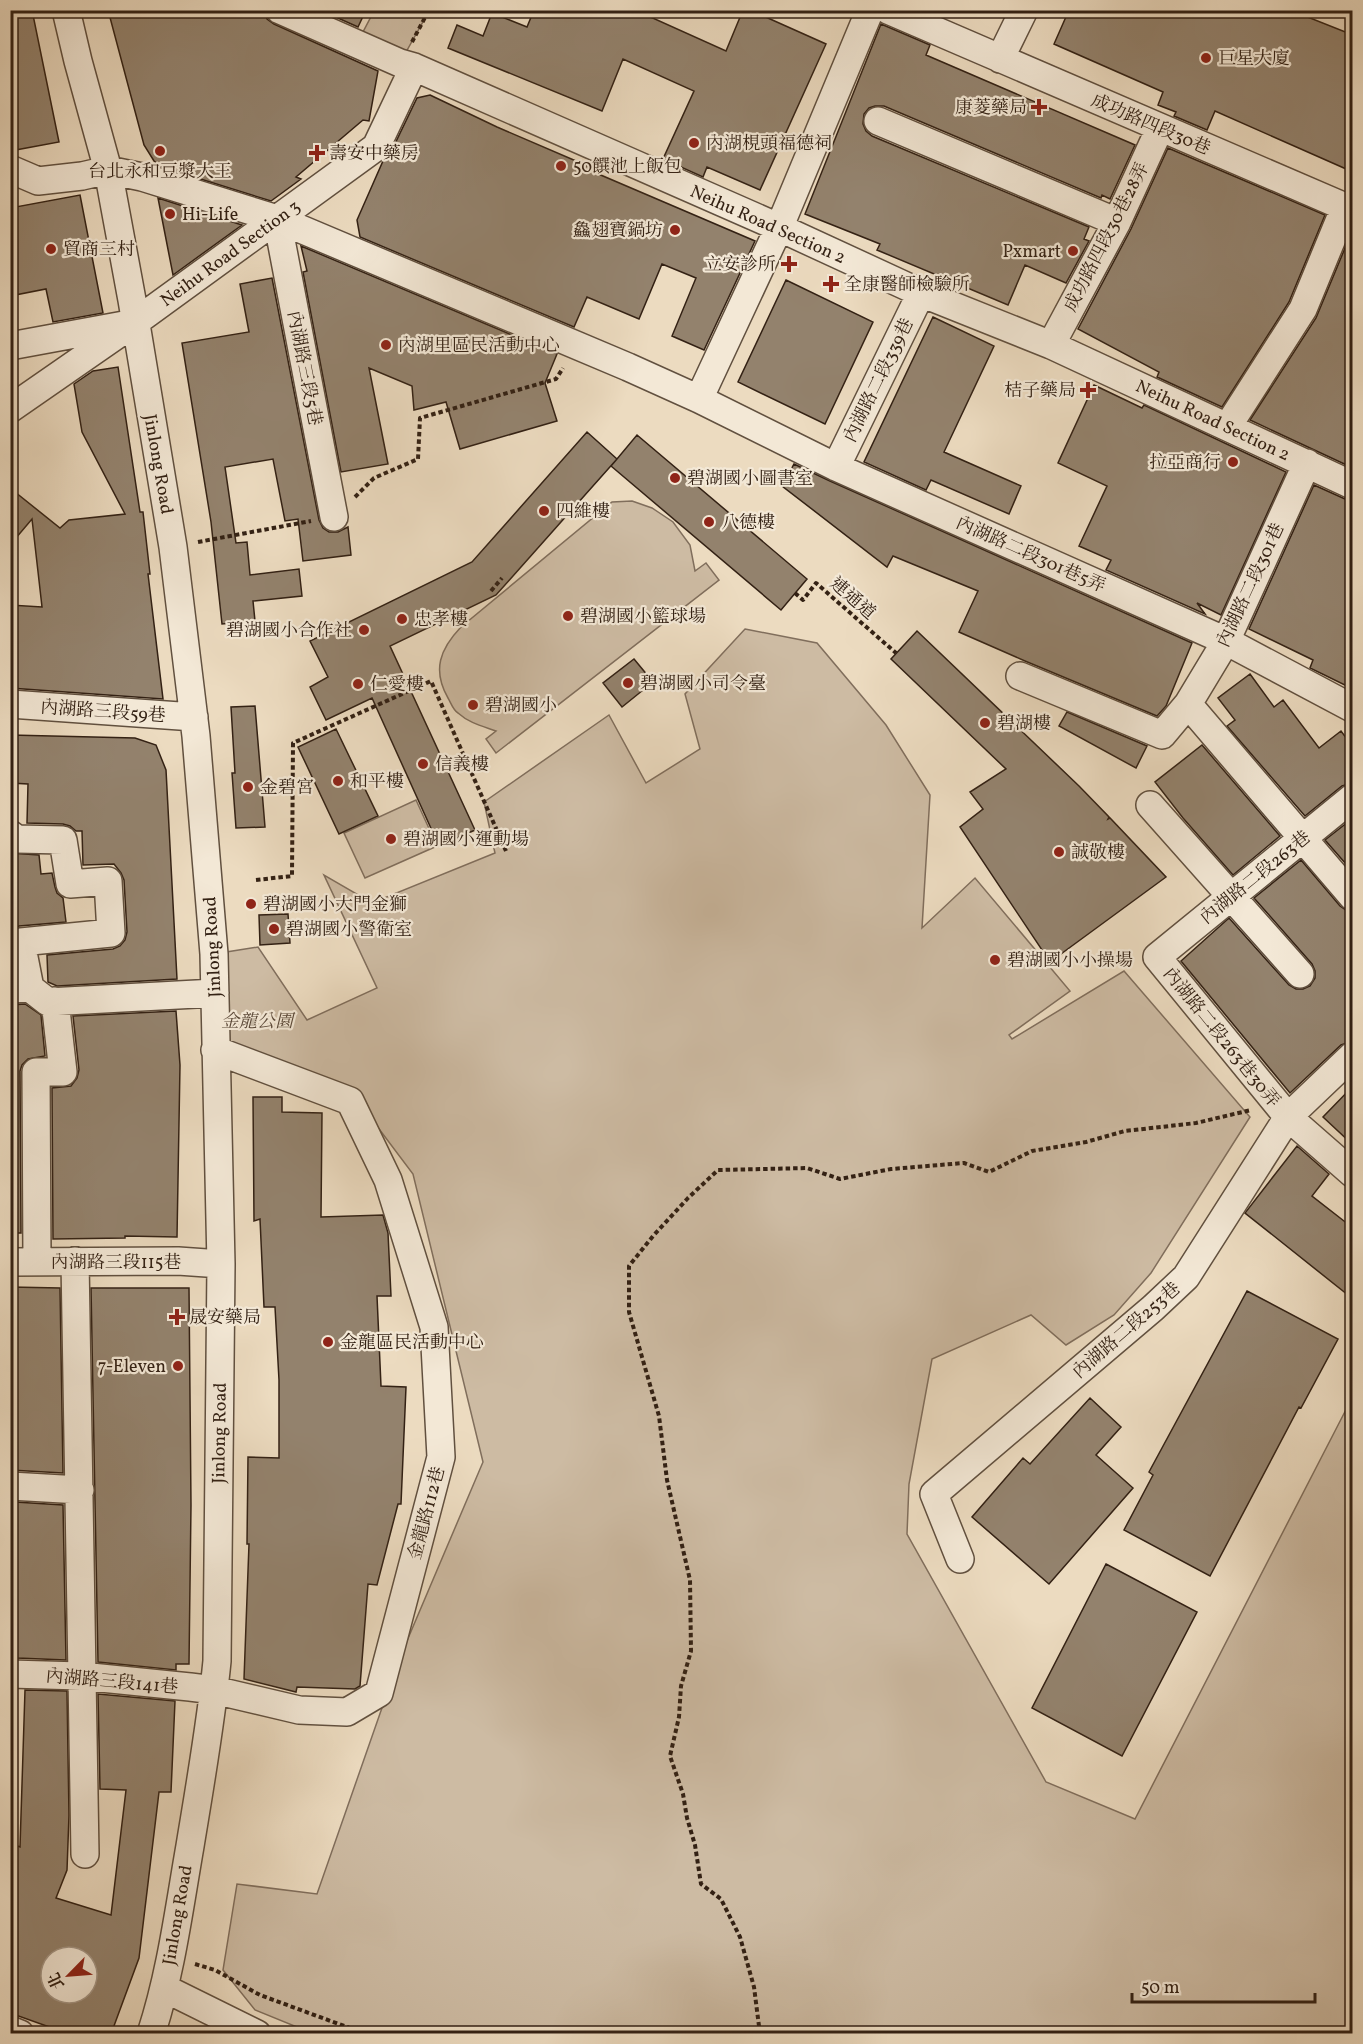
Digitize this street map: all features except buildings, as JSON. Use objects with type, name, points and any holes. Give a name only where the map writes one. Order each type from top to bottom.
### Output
[{"type":"street","name":"Jinlong Road","points":[[66,10],[108,170],[173,547],[195,717],[214,954],[221,1264],[217,1661],[175,1935],[151,2034]]},
{"type":"street","name":"Neihu Road Section 2","points":[[280,10],[778,227],[921,293],[1051,345],[1353,485]]},
{"type":"street","points":[[699,399],[778,227],[870,10]]},
{"type":"street","name":"成功路四段30巷","points":[[888,10],[1349,209]]},
{"type":"street","points":[[1000,59],[1024,10]]},
{"type":"street","name":"Neihu Road Section 3","points":[[10,409],[134,323],[376,147],[407,65]]},
{"type":"street","points":[[878,121],[1117,222]]},
{"type":"street","name":"成功路四段30巷28弄","points":[[1051,345],[1117,222],[1160,128]]},
{"type":"street","points":[[10,170],[38,181],[82,176],[108,170]]},
{"type":"street","name":"內湖路二段301巷5弄","points":[[108,170],[142,177],[277,219],[578,346],[699,399],[836,467],[1226,641],[1353,708]]},
{"type":"street","points":[[1228,426],[1303,309],[1349,209]]},
{"type":"street","name":"內湖路三段5巷","points":[[277,219],[334,517]]},
{"type":"street","name":"內湖路二段339巷","points":[[836,467],[921,293]]},
{"type":"street","points":[[10,346],[134,323]]},
{"type":"street","name":"內湖路二段301巷","points":[[1020,676],[1162,735],[1188,704],[1226,641],[1307,463]]},
{"type":"street","name":"內湖路三段59巷","points":[[10,704],[195,717]]},
{"type":"street","points":[[1188,704],[1353,896]]},
{"type":"street","name":"內湖路二段263巷","points":[[1156,957],[1353,798]]},
{"type":"street","points":[[1150,805],[1300,974]]},
{"type":"street","points":[[10,834],[17,839],[63,840],[70,884],[108,881],[111,933],[21,942],[20,988],[48,1002],[214,993]]},
{"type":"street","name":"內湖路二段263巷30弄","points":[[1156,957],[1283,1110],[1353,1173]]},
{"type":"street","points":[[24,1262],[36,1072],[63,1072],[55,1001]]},
{"type":"street","name":"金龍路112巷","points":[[214,1690],[299,1710],[347,1712],[379,1693],[441,1456],[434,1327],[388,1180],[350,1101],[215,1050]]},
{"type":"street","name":"內湖路二段253巷","points":[[960,1559],[934,1494],[1153,1308],[1186,1277],[1283,1110],[1353,1056]]},
{"type":"street","points":[[75,1261],[84,1854]]},
{"type":"street","name":"內湖路三段115巷","points":[[24,1262],[178,1261],[221,1264]]},
{"type":"street","points":[[10,1486],[80,1490]]},
{"type":"street","name":"內湖路三段141巷","points":[[10,1674],[81,1676],[214,1690]]},
{"type":"street","points":[[164,1988],[252,2032]]},
{"type":"street","points":[[10,2030],[20,2034]]},
{"type":"path","points":[[407,65],[429,10]]},
{"type":"path","points":[[173,547],[334,517],[374,478],[418,459],[420,418],[556,379],[578,346]]},
{"type":"path","points":[[490,591],[502,578]]},
{"type":"path","name":"連通道","points":[[795,593],[803,600],[816,583],[896,653]]},
{"type":"path","points":[[256,880],[292,876],[293,743],[430,681],[506,851]]},
{"type":"path","points":[[760,2034],[754,1987],[740,1937],[721,1899],[701,1884],[696,1845],[670,1756],[679,1717],[681,1686],[691,1651],[690,1580],[667,1480],[659,1416],[629,1312],[629,1266],[667,1221],[718,1170],[807,1168],[840,1179],[891,1169],[964,1163],[989,1172],[1032,1152],[1086,1142],[1125,1131],[1283,1110]]},
{"type":"path","points":[[170,1957],[214,1970],[260,1995],[366,2034]]},
{"type":"green space","points":[[374,11],[429,11],[406,52],[363,32]]},
{"type":"green space","points":[[632,501],[652,508],[673,522],[690,545],[695,571],[706,563],[719,580],[496,753],[486,739],[496,731],[471,722],[456,712],[452,706],[440,678],[443,652],[461,627],[612,502]]},
{"type":"green space","name":"金龍公園","points":[[745,629],[817,643],[886,725],[930,795],[922,928],[975,878],[1070,991],[1009,1035],[1012,1039],[1124,971],[1250,1117],[1151,1273],[1114,1315],[1066,1345],[1031,1315],[932,1359],[909,1484],[907,1534],[1046,1782],[1135,1819],[1352,1398],[1352,2033],[314,2034],[255,2010],[223,1970],[237,1884],[317,1894],[398,1662],[483,1462],[413,1174],[349,1089],[215,1050],[214,954],[258,947],[307,1020],[377,988],[324,875],[372,903],[495,853],[484,802],[609,715],[646,783],[700,749],[685,694]]},
{"type":"green space","name":"碧湖國小運動場","points":[[416,800],[437,846],[365,878],[344,833]]},
{"type":"place","name":"巨星大廈","points":[[1206,58]]},
{"type":"place","name":"康菱藥局","points":[[1039,107]]},
{"type":"place","name":"內湖梘頭福德祠","points":[[694,143]]},
{"type":"place","name":"台北永和豆漿大王","points":[[160,151]]},
{"type":"place","name":"壽安中藥房","points":[[317,153]]},
{"type":"place","name":"50饌池上飯包","points":[[561,166]]},
{"type":"place","name":"Hi-Life","points":[[170,214]]},
{"type":"place","name":"鱻翅寶鍋坊","points":[[675,230]]},
{"type":"place","name":"貿商三村","points":[[51,249]]},
{"type":"place","name":"Pxmart","points":[[1073,251]]},
{"type":"place","name":"立安診所","points":[[789,264]]},
{"type":"place","name":"全康醫師檢驗所","points":[[831,284]]},
{"type":"place","name":"內湖里區民活動中心","points":[[386,345]]},
{"type":"place","name":"桔子藥局","points":[[1088,390]]},
{"type":"place","name":"拉亞商行","points":[[1233,462]]},
{"type":"place","name":"碧湖國小圖書室","points":[[675,478]]},
{"type":"place","name":"四維樓","points":[[544,511]]},
{"type":"place","name":"八德樓","points":[[709,522]]},
{"type":"place","name":"碧湖國小籃球場","points":[[568,616]]},
{"type":"place","name":"忠孝樓","points":[[402,619]]},
{"type":"place","name":"碧湖國小合作社","points":[[364,630]]},
{"type":"place","name":"碧湖國小司令臺","points":[[628,683]]},
{"type":"place","name":"仁愛樓","points":[[358,684]]},
{"type":"place","name":"碧湖國小","points":[[473,705]]},
{"type":"place","name":"碧湖樓","points":[[985,723]]},
{"type":"place","name":"信義樓","points":[[423,764]]},
{"type":"place","name":"和平樓","points":[[338,781]]},
{"type":"place","name":"金碧宮","points":[[248,787]]},
{"type":"place","name":"碧湖國小運動場","points":[[391,839]]},
{"type":"place","name":"誠敬樓","points":[[1059,852]]},
{"type":"place","name":"碧湖國小大門金獅","points":[[251,904]]},
{"type":"place","name":"碧湖國小警衛室","points":[[274,929]]},
{"type":"place","name":"碧湖國小小操場","points":[[995,960]]},
{"type":"place","name":"晟安藥局","points":[[177,1317]]},
{"type":"place","name":"金龍區民活動中心","points":[[328,1342]]},
{"type":"place","name":"7-Eleven","points":[[178,1366]]}]
